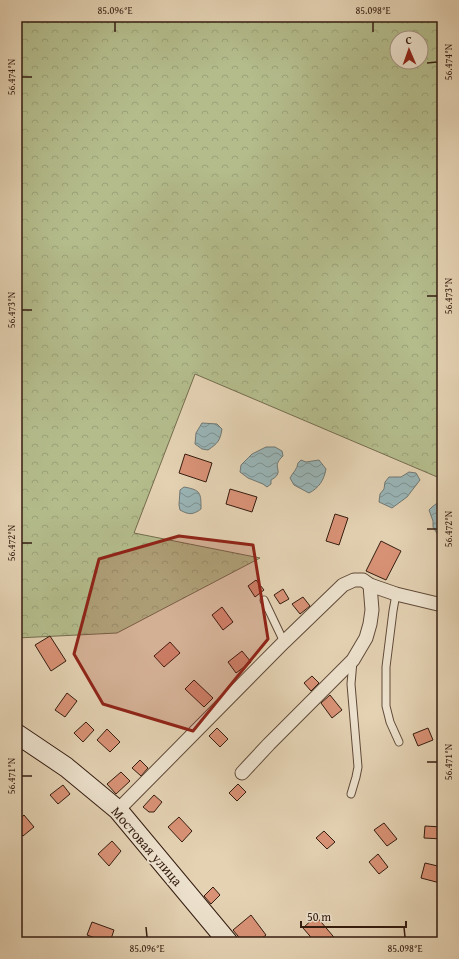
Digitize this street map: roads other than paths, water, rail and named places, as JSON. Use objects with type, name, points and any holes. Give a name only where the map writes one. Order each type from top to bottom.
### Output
[{"type":"street","points":[[118,810],[284,642],[343,585],[354,580],[363,580],[396,594],[442,605]]},
{"type":"street","points":[[242,773],[353,660],[366,638],[370,624],[372,610],[370,584]]},
{"type":"street","name":"Мостовая улица","points":[[17,734],[66,767],[118,810],[228,942]]},
{"type":"lane","points":[[396,594],[386,667],[386,706],[390,722],[399,742]]},
{"type":"lane","points":[[264,600],[284,642]]},
{"type":"lane","points":[[351,794],[358,767],[351,684],[353,660]]},
{"type":"water","points":[[202,423],[217,424],[222,429],[218,441],[208,450],[202,449],[195,444],[196,433]]},
{"type":"water","points":[[266,447],[275,447],[282,451],[283,456],[277,465],[277,475],[271,480],[271,484],[267,487],[248,478],[240,472],[241,465],[252,454]]},
{"type":"water","points":[[301,460],[306,462],[319,460],[326,469],[324,477],[316,489],[309,493],[294,485],[290,478]]},
{"type":"water","points":[[409,472],[416,473],[420,480],[407,497],[392,508],[379,502],[380,494],[389,477],[401,477]]},
{"type":"water","points":[[184,487],[197,491],[201,499],[201,509],[191,514],[180,510],[180,490]]},
{"type":"water","points":[[442,501],[442,540],[433,527],[433,521],[429,510]]}]
